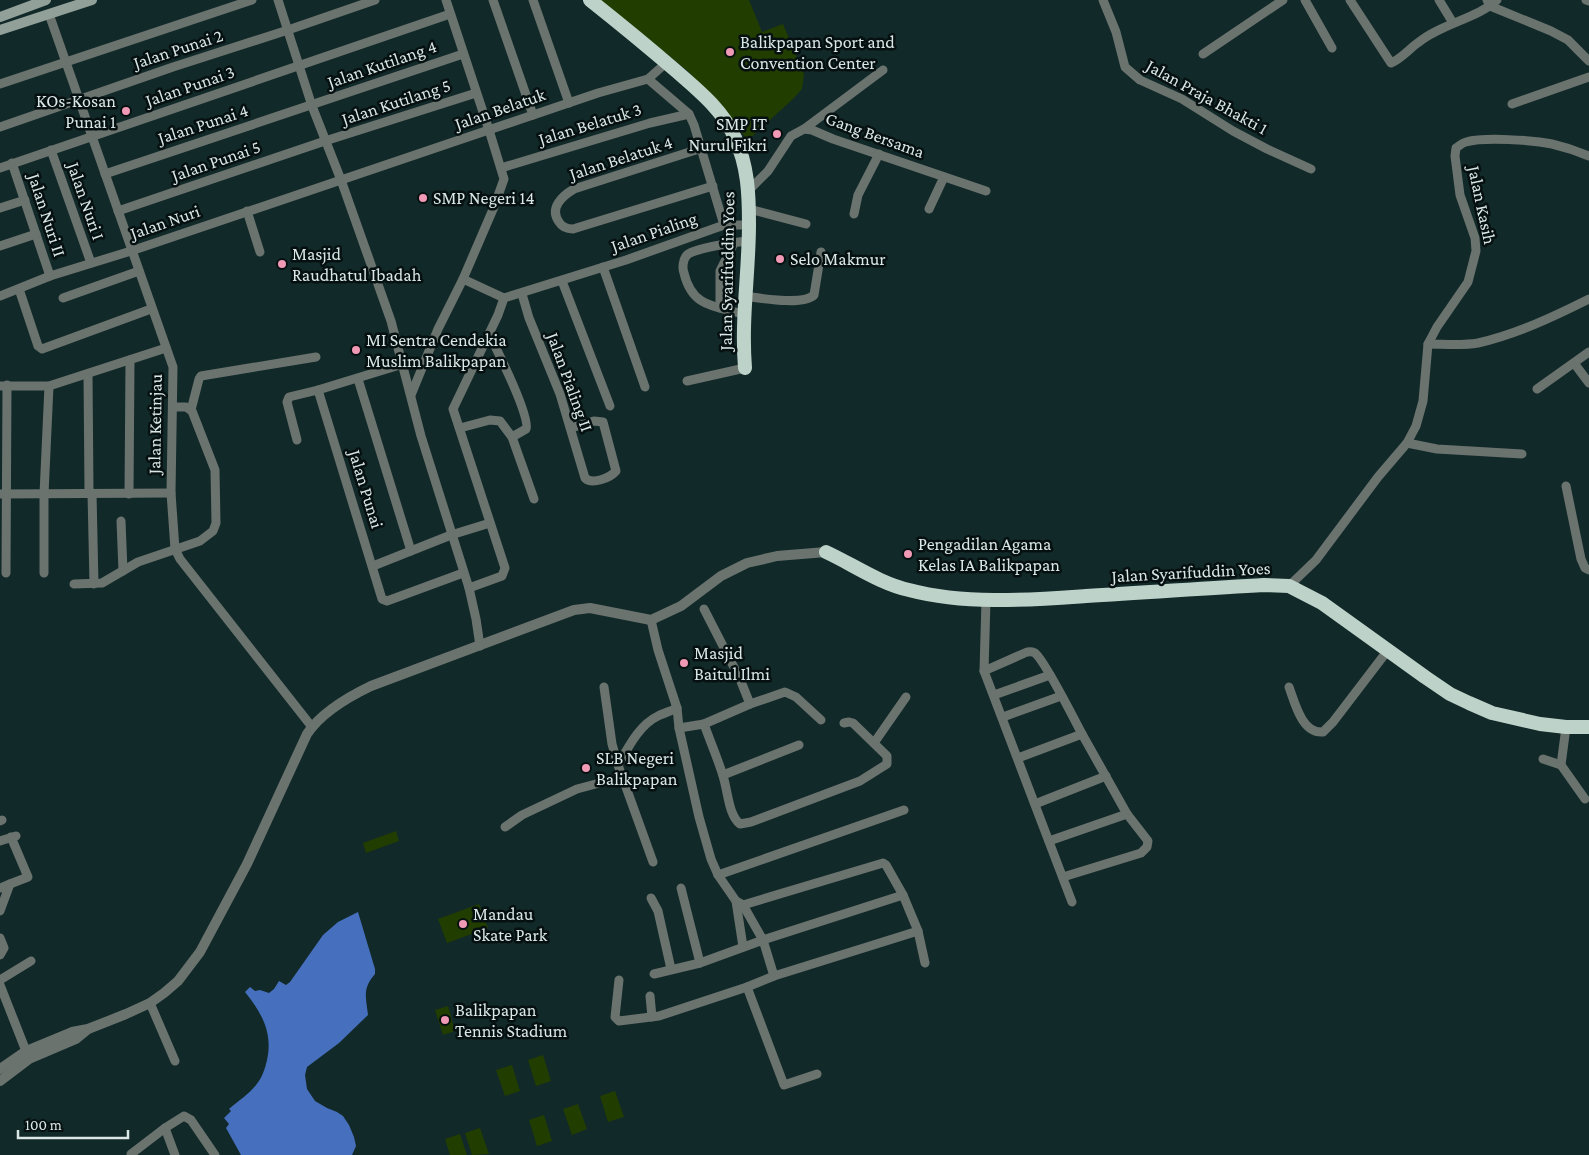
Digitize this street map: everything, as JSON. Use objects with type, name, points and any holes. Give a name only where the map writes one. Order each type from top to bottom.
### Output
[{"type":"highway","name":"Jalan Syarifuddin Yoes","points":[[590,0],[702,94],[731,129],[744,163],[749,190],[749,225],[741,242],[745,368]]},
{"type":"highway","name":"Jalan Syarifuddin Yoes","points":[[826,552],[865,573],[909,591],[953,598],[986,600],[1047,599],[1264,585],[1289,586],[1322,603],[1450,694],[1469,703],[1492,713],[1540,724],[1589,727]]},
{"type":"main road","points":[[0,16],[45,0]]},
{"type":"main road","points":[[0,30],[92,0]]},
{"type":"street","name":"Jalan Ketinjau","points":[[45,0],[174,372],[171,493],[176,549],[180,559],[312,727]]},
{"type":"street","points":[[0,84],[252,0]]},
{"type":"street","points":[[278,0],[312,106],[391,321],[421,436],[451,536],[469,588],[480,646]]},
{"type":"street","name":"Jalan Punai 2","points":[[0,127],[375,0]]},
{"type":"street","points":[[411,395],[435,336],[463,279],[502,188],[504,179],[446,0]]},
{"type":"street","points":[[493,0],[533,116]]},
{"type":"street","points":[[533,0],[569,103]]},
{"type":"street","name":"Jalan Praja Bhakti 1","points":[[1102,0],[1116,32],[1125,67],[1140,80],[1182,99],[1267,149],[1311,169]]},
{"type":"street","points":[[1203,54],[1283,0]]},
{"type":"street","points":[[1305,0],[1332,48]]},
{"type":"street","points":[[1350,0],[1391,63],[1421,40],[1491,2],[1568,40],[1589,61]]},
{"type":"street","points":[[1439,0],[1452,23]]},
{"type":"street","name":"Jalan Punai 3","points":[[0,168],[450,14]]},
{"type":"street","name":"Jalan Kutilang 4","points":[[312,106],[463,54]]},
{"type":"street","name":"Jalan Belatuk","points":[[340,180],[569,103],[648,79],[666,63]]},
{"type":"street","points":[[804,129],[883,70]]},
{"type":"street","points":[[1512,104],[1589,77]]},
{"type":"street","name":"Jalan Pialing","points":[[504,298],[562,281],[724,225],[702,148],[689,114],[648,79]]},
{"type":"street","name":"Jalan Kutilang 5","points":[[325,141],[476,93]]},
{"type":"street","name":"Jalan Punai 4","points":[[105,174],[312,106]]},
{"type":"street","name":"Jalan Belatuk 3","points":[[501,168],[689,114]]},
{"type":"street","name":"Gang Bersama","points":[[749,190],[768,171],[791,136],[804,129],[812,130],[833,139],[986,191]]},
{"type":"street","name":"Jalan Kasih","points":[[1289,586],[1316,560],[1407,443],[1416,426],[1422,401],[1428,344],[1437,327],[1468,282],[1476,251],[1475,238],[1460,195],[1455,156],[1456,148],[1467,142],[1492,140],[1527,142],[1563,147],[1589,156]]},
{"type":"street","name":"Jalan Punai 5","points":[[118,211],[325,141]]},
{"type":"street","name":"Jalan Belatuk 4","points":[[702,148],[574,189],[565,194],[558,202],[554,211],[557,220],[562,226],[567,229],[573,229],[713,186]]},
{"type":"street","name":"Jalan Nuri I","points":[[51,150],[91,263]]},
{"type":"street","points":[[854,214],[858,195],[879,154]]},
{"type":"street","name":"Jalan Nuri II","points":[[12,163],[50,276]]},
{"type":"street","points":[[929,209],[944,177]]},
{"type":"street","name":"Jalan Nuri","points":[[0,296],[50,276],[131,251],[340,180]]},
{"type":"street","points":[[0,208],[25,200]]},
{"type":"street","points":[[748,209],[806,224]]},
{"type":"street","points":[[247,212],[260,252]]},
{"type":"street","points":[[724,225],[749,225]]},
{"type":"street","points":[[0,246],[36,234]]},
{"type":"street","points":[[720,308],[720,271],[741,242]]},
{"type":"street","points":[[741,242],[698,250],[687,255],[683,263],[683,269],[687,285],[703,304],[743,314]]},
{"type":"street","points":[[744,296],[794,300],[811,298],[814,295],[821,252]]},
{"type":"street","points":[[603,267],[645,387]]},
{"type":"street","points":[[62,298],[139,271]]},
{"type":"street","points":[[463,279],[504,298],[489,334],[453,408],[505,568],[502,576],[469,588]]},
{"type":"street","points":[[562,281],[610,406]]},
{"type":"street","points":[[19,289],[38,346],[42,349],[152,309]]},
{"type":"street","name":"Jalan Pialing II","points":[[522,294],[560,394],[585,478],[592,482],[612,476],[616,470],[603,422],[594,421],[571,428]]},
{"type":"street","points":[[1428,344],[1460,345],[1477,343],[1541,323],[1589,299]]},
{"type":"street","points":[[489,334],[528,423],[526,429],[512,437]]},
{"type":"street","points":[[6,573],[3,386],[49,386],[166,348]]},
{"type":"street","points":[[1537,389],[1589,352]]},
{"type":"street","points":[[74,584],[102,583],[138,562],[200,541],[213,531],[216,523],[215,470],[191,410],[201,376],[316,357]]},
{"type":"street","points":[[129,494],[130,360]]},
{"type":"street","points":[[1574,363],[1589,383]]},
{"type":"street","points":[[297,440],[286,402],[289,397],[403,364]]},
{"type":"street","points":[[687,381],[745,368]]},
{"type":"street","points":[[88,374],[94,584]]},
{"type":"street","points":[[358,378],[411,551]]},
{"type":"street","points":[[44,573],[44,494],[49,386]]},
{"type":"street","name":"Jalan Punai","points":[[318,390],[384,600],[463,573]]},
{"type":"street","points":[[173,407],[186,407],[191,410]]},
{"type":"street","points":[[460,428],[496,419],[500,420],[512,437],[534,499]]},
{"type":"street","points":[[1407,443],[1437,449],[1522,454]]},
{"type":"street","points":[[1566,486],[1581,559],[1585,568],[1589,570]]},
{"type":"street","points":[[4,494],[171,493]]},
{"type":"street","points":[[121,521],[123,571]]},
{"type":"street","points":[[372,566],[490,523]]},
{"type":"street","points":[[0,1069],[26,1051],[72,1032],[88,1029],[150,1003],[178,981],[200,952],[247,864],[312,727],[334,708],[362,690],[582,608],[650,620],[680,606],[720,576],[747,563],[777,556],[826,552]]},
{"type":"street","points":[[986,600],[984,672],[1072,902]]},
{"type":"street","points":[[704,609],[740,679],[750,704]]},
{"type":"street","points":[[650,620],[677,708],[679,728],[699,817],[711,859],[718,874],[763,940],[774,976]]},
{"type":"street","points":[[1289,687],[1304,722],[1314,732],[1323,732],[1333,722],[1388,650]]},
{"type":"street","points":[[984,672],[1027,652],[1036,654],[1050,675],[1127,814],[1148,841],[1145,850],[1141,853],[1063,877]]},
{"type":"street","points":[[994,695],[1050,675]]},
{"type":"street","points":[[604,687],[612,744],[652,862]]},
{"type":"street","points":[[679,728],[704,724],[750,704],[785,692],[796,696],[821,720]]},
{"type":"street","points":[[1002,717],[1061,696]]},
{"type":"street","points":[[874,743],[906,697]]},
{"type":"street","points":[[618,765],[631,743],[644,727],[657,716],[677,708]]},
{"type":"street","points":[[704,724],[723,775],[736,820],[740,824],[751,822],[860,781],[887,764],[887,756],[874,743],[853,723],[844,723]]},
{"type":"street","points":[[1561,765],[1566,727]]},
{"type":"street","points":[[1018,758],[1082,734]]},
{"type":"street","points":[[723,775],[798,746]]},
{"type":"street","points":[[1543,760],[1561,765],[1585,799]]},
{"type":"street","points":[[1035,804],[1106,776]]},
{"type":"street","points":[[506,827],[522,816],[577,788],[622,777]]},
{"type":"street","points":[[718,874],[904,810]]},
{"type":"street","points":[[1049,841],[1127,814]]},
{"type":"street","points":[[0,841],[14,836],[28,877],[0,888]]},
{"type":"street","points":[[739,903],[881,863],[886,865],[903,894],[918,931],[926,962]]},
{"type":"street","points":[[0,911],[10,884]]},
{"type":"street","points":[[681,888],[700,962]]},
{"type":"street","points":[[654,974],[700,962],[903,894]]},
{"type":"street","points":[[651,898],[658,911],[671,969]]},
{"type":"street","points":[[739,903],[743,947]]},
{"type":"street","points":[[619,980],[616,1020],[652,1017],[918,931]]},
{"type":"street","points":[[0,938],[4,948],[0,955]]},
{"type":"street","points":[[0,980],[31,961]]},
{"type":"street","points":[[0,985],[26,1051]]},
{"type":"street","points":[[747,987],[784,1085],[817,1074]]},
{"type":"street","points":[[650,996],[652,1017]]},
{"type":"street","points":[[150,1003],[176,1061]]},
{"type":"street","points":[[0,1081],[29,1059],[76,1039],[88,1029]]},
{"type":"street","points":[[131,1155],[181,1117],[191,1120],[215,1155]]},
{"type":"street","points":[[165,1128],[175,1155]]},
{"type":"green space","name":"Balikpapan Sport and Convention Center","points":[[600,0],[749,0],[762,32],[783,24],[804,74],[802,89],[748,140],[689,72]]},
{"type":"green space","points":[[396,831],[399,841],[366,853],[363,843]]},
{"type":"green space","name":"Mandau Skate Park","points":[[479,904],[488,928],[447,943],[438,919]]},
{"type":"green space","points":[[448,1006],[455,1031],[443,1035],[435,1010]]},
{"type":"green space","points":[[543,1055],[551,1081],[536,1086],[528,1060]]},
{"type":"green space","points":[[512,1065],[520,1091],[505,1096],[496,1070]]},
{"type":"green space","points":[[615,1091],[624,1117],[608,1122],[600,1096]]},
{"type":"green space","points":[[578,1104],[587,1129],[572,1135],[563,1109]]},
{"type":"green space","points":[[544,1115],[552,1141],[537,1146],[529,1120]]},
{"type":"green space","points":[[480,1128],[489,1154],[472,1155],[465,1133]]},
{"type":"green space","points":[[460,1134],[467,1155],[450,1155],[445,1139]]},
{"type":"water","points":[[358,912],[375,969],[375,974],[367,989],[368,1015],[339,1043],[307,1067],[305,1075],[307,1089],[315,1101],[343,1116],[349,1125],[356,1146],[352,1155],[241,1155],[226,1128],[229,1124],[224,1118],[231,1111],[229,1109],[250,1091],[262,1076],[268,1050],[265,1024],[245,992],[250,987],[255,991],[260,990],[269,993],[279,981],[286,985],[323,935],[338,922]]},
{"type":"place","name":"Balikpapan Sport and Convention Center","points":[[730,52]]},
{"type":"place","name":"KOs-Kosan Punai 1","points":[[126,111]]},
{"type":"place","name":"SMP IT Nurul Fikri","points":[[777,134]]},
{"type":"place","name":"SMP Negeri 14","points":[[423,198]]},
{"type":"place","name":"Selo Makmur","points":[[780,259]]},
{"type":"place","name":"Masjid Raudhatul Ibadah","points":[[282,264]]},
{"type":"place","name":"MI Sentra Cendekia Muslim Balikpapan","points":[[356,350]]},
{"type":"place","name":"Pengadilan Agama Kelas IA Balikpapan","points":[[908,554]]},
{"type":"place","name":"Masjid Baitul Ilmi","points":[[684,663]]},
{"type":"place","name":"SLB Negeri Balikpapan","points":[[586,768]]},
{"type":"place","name":"Mandau Skate Park","points":[[463,924]]},
{"type":"place","name":"Balikpapan Tennis Stadium","points":[[445,1020]]}]
